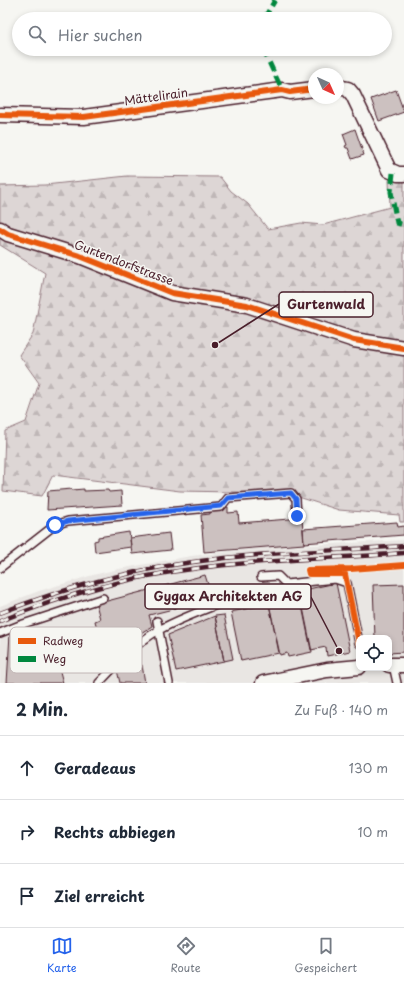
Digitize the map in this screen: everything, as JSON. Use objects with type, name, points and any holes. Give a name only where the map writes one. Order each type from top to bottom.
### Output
[{"type":"street","points":[[344,89],[348,90],[353,95],[389,170],[398,174],[404,174]]},
{"type":"street","name":"Mättelirain","points":[[0,115],[84,117],[282,90],[290,92],[308,90]]},
{"type":"street","name":"Gurtendorfstrasse","points":[[0,229],[8,234],[80,256],[172,293],[247,305],[354,340],[404,348]]},
{"type":"street","points":[[263,683],[327,670],[356,667]]},
{"type":"lane","points":[[0,568],[55,525],[68,521],[221,506],[228,498],[291,493],[296,499],[297,516]]},
{"type":"lane","points":[[261,578],[278,576],[286,584],[335,579],[347,584],[357,635]]},
{"type":"lane","points":[[142,642],[159,630],[197,613],[251,592]]},
{"type":"lane","points":[[15,627],[103,598]]},
{"type":"lane","points":[[157,621],[169,683]]},
{"type":"lane","points":[[0,633],[10,629]]},
{"type":"lane","points":[[395,665],[397,683]]},
{"type":"lane","points":[[99,683],[108,673]]},
{"type":"shaded area","points":[[404,540],[404,683],[0,683],[0,606],[39,591],[119,569],[191,556],[260,548]]},
{"type":"green space","points":[[127,176],[220,177],[231,191],[248,204],[268,229],[301,223],[323,225],[390,207],[389,180],[404,176],[404,522],[400,522],[399,515],[339,510],[286,493],[180,491],[53,475],[42,496],[3,491],[5,431],[26,422],[39,383],[19,355],[33,334],[45,273],[0,245],[0,186],[45,185]]},
{"type":"building","points":[[396,90],[404,112],[379,121],[371,99]]},
{"type":"building","points":[[355,129],[364,155],[352,159],[348,148],[345,146],[347,145],[343,134]]},
{"type":"building","points":[[84,489],[84,491],[121,491],[122,505],[47,510],[48,491]]},
{"type":"building","points":[[228,507],[228,513],[238,512],[239,523],[302,518],[304,544],[204,552],[201,515],[210,514],[210,509]]},
{"type":"building","points":[[397,522],[398,527],[404,526],[404,535],[304,543],[303,529]]},
{"type":"building","points":[[129,532],[131,547],[95,552],[94,541],[98,540],[98,537]]},
{"type":"building","points":[[169,533],[171,550],[132,554],[130,538]]},
{"type":"building","points":[[205,575],[210,591],[192,596],[192,599],[173,609],[149,615],[152,626],[142,632],[142,627],[97,627],[95,621],[100,619],[96,604]]},
{"type":"building","points":[[336,583],[350,651],[327,656],[326,647],[311,650],[299,591]]},
{"type":"building","points":[[404,584],[404,652],[392,653],[392,635],[375,635],[373,585]]},
{"type":"building","points":[[300,593],[312,652],[288,657],[287,653],[280,655],[269,604],[277,602],[276,598]]},
{"type":"building","points":[[269,604],[279,653],[241,661],[231,612]]},
{"type":"building","points":[[224,615],[233,659],[224,661],[215,616]]},
{"type":"building","points":[[215,616],[224,661],[176,671],[168,635]]},
{"type":"building","points":[[10,634],[10,673],[60,673],[63,683],[7,683]]},
{"type":"building","points":[[142,665],[145,683],[120,683],[118,673],[142,673]]},
{"type":"railway","points":[[0,613],[47,596],[143,570],[246,556],[404,546]]},
{"type":"railway","points":[[0,621],[47,603],[119,582],[143,577],[245,563],[404,553]]},
{"type":"marked path","points":[[268,12],[275,0]]},
{"type":"marked path","points":[[266,56],[282,90]]},
{"type":"marked path","points":[[393,173],[391,192],[397,223],[404,225]]},
{"type":"cycle path","points":[[0,115],[84,117],[282,90],[290,92],[308,90]]},
{"type":"cycle path","points":[[0,229],[8,234],[80,256],[172,293],[247,305],[354,340],[404,348]]},
{"type":"cycle path","points":[[357,635],[345,574],[309,574],[308,570],[351,569],[404,565]]},
{"type":"place","name":"Gurtenwald","points":[[215,345]]},
{"type":"place","name":"Gygax Architekten AG","points":[[339,651]]},
{"type":"route","points":[[55,525],[68,521],[221,506],[228,498],[291,493],[296,499],[297,516]]}]
